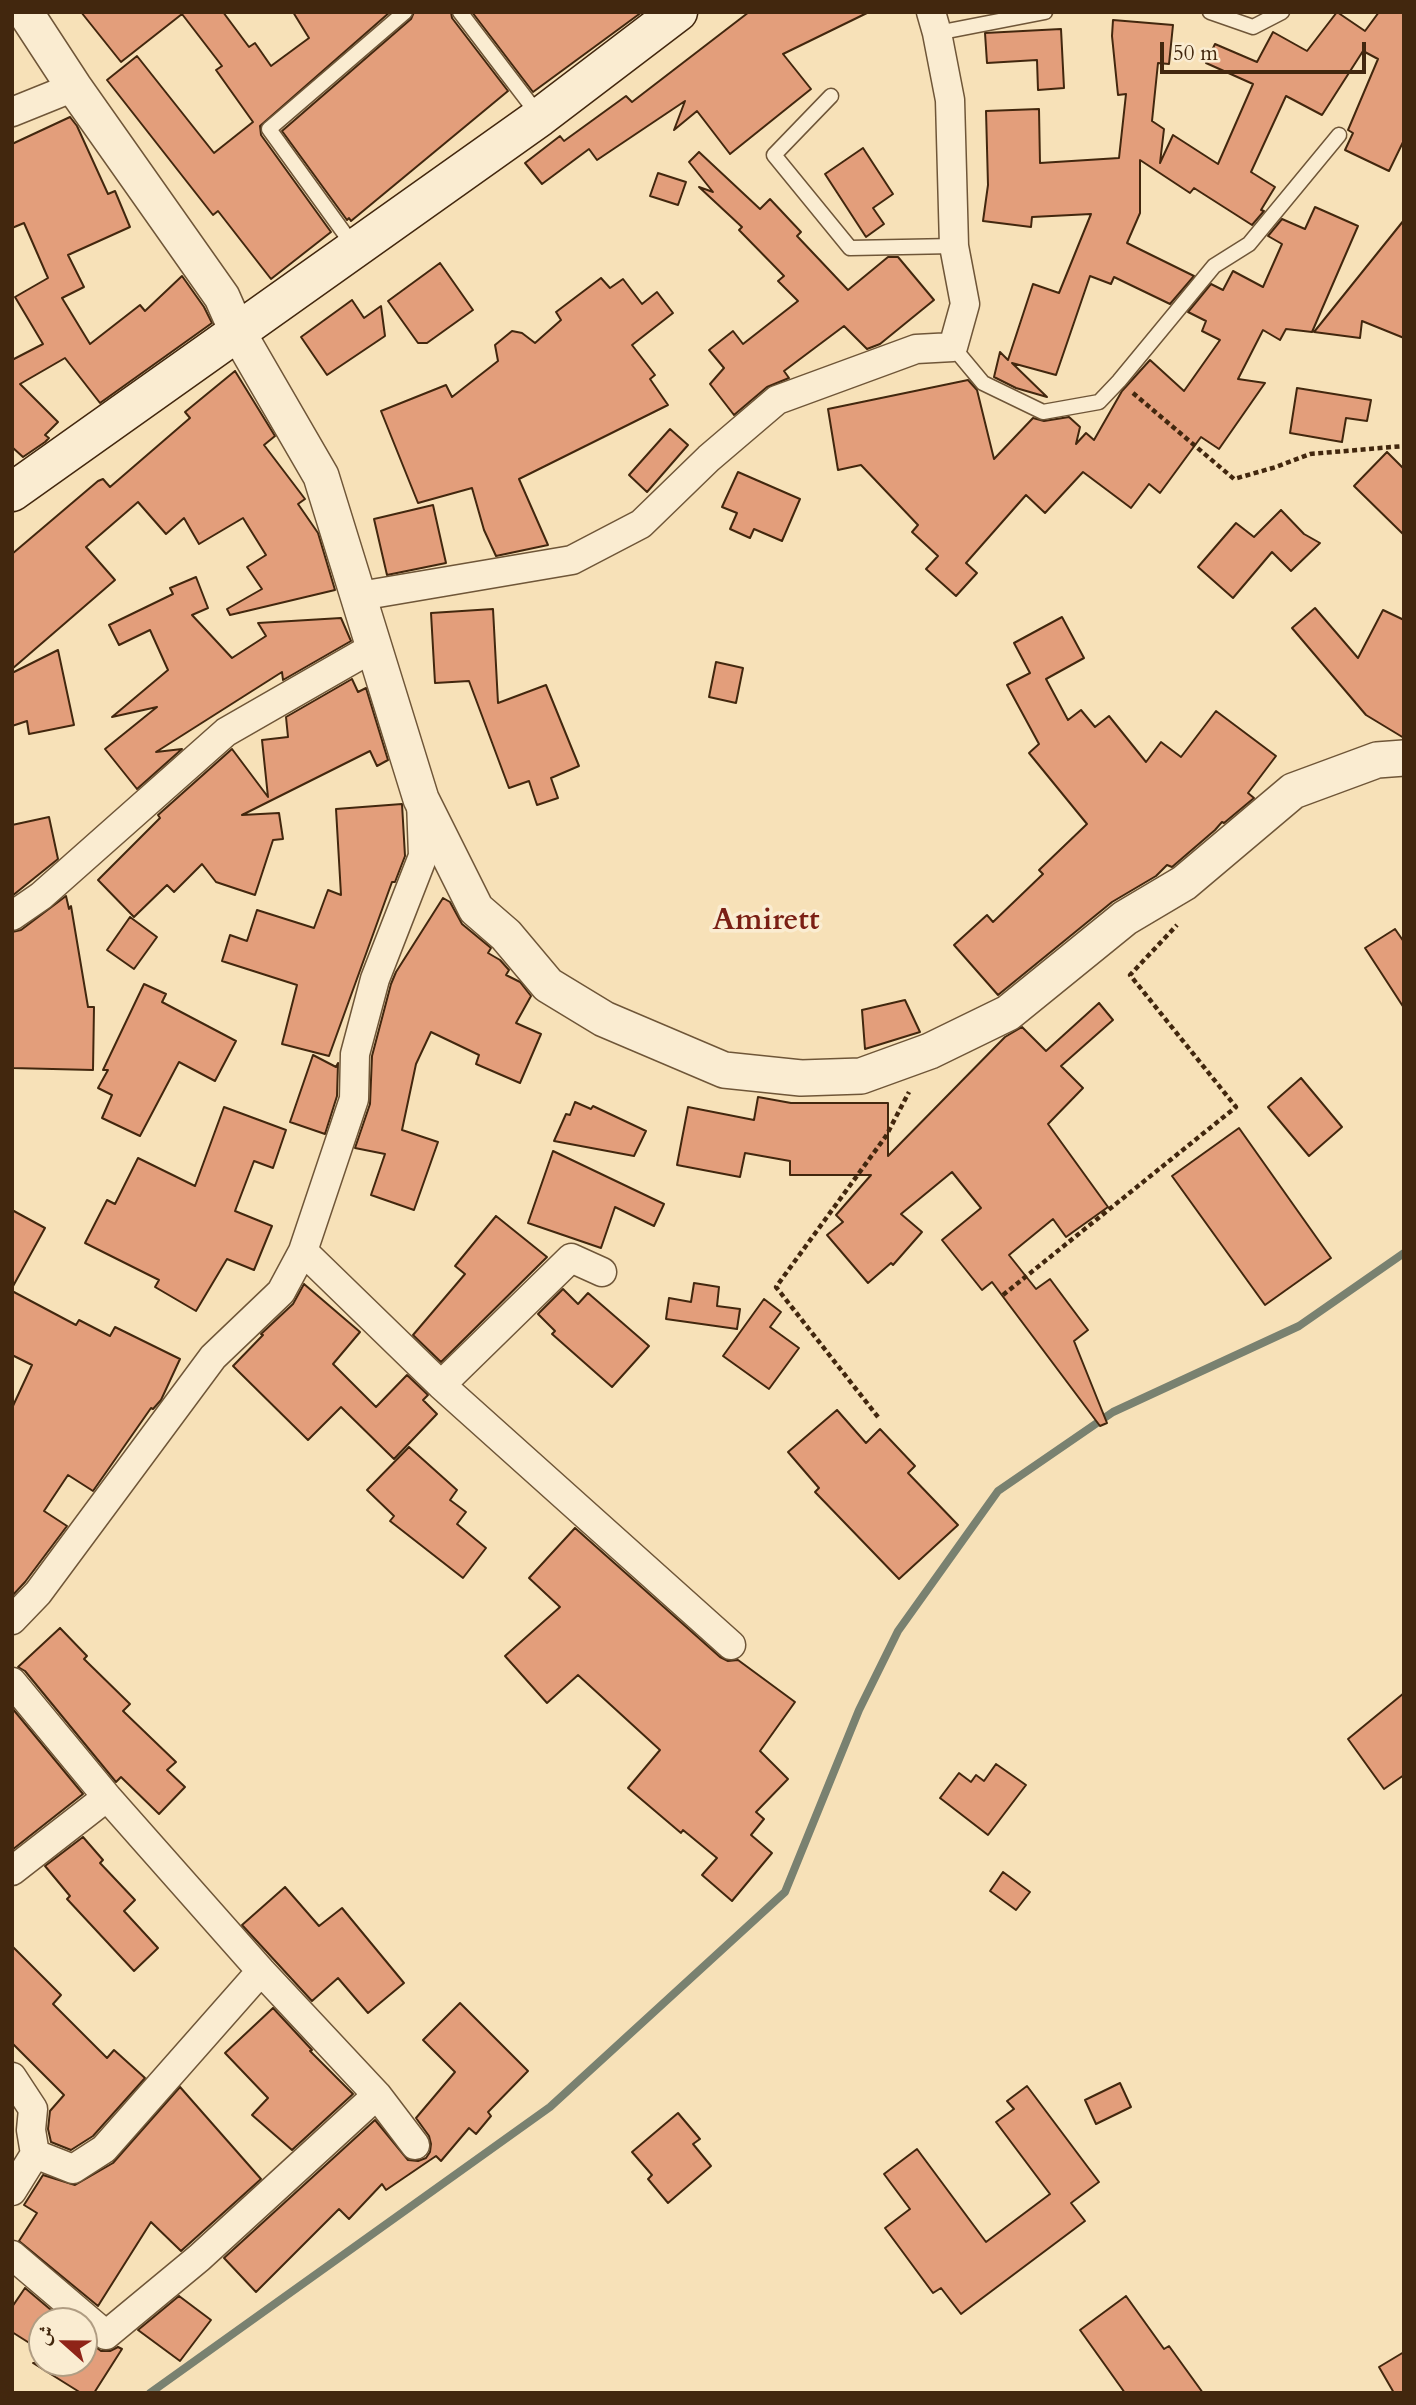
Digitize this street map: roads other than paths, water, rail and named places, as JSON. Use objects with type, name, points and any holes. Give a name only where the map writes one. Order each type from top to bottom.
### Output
[{"type":"main road","points":[[12,492],[540,117],[678,12]]},
{"type":"street","points":[[25,12],[74,87],[222,297],[237,331],[321,476],[421,799],[476,909],[506,935],[548,985],[604,1019],[724,1070],[802,1078],[861,1076],[930,1051],[1008,1013],[1125,918],[1184,883],[1293,791],[1377,760],[1404,758]]},
{"type":"street","points":[[360,596],[572,561],[641,524],[709,458],[778,400],[916,349],[953,347],[965,304],[954,246],[950,100],[934,23]]},
{"type":"street","points":[[12,112],[74,87]]},
{"type":"street","points":[[12,916],[41,896],[226,732],[374,647]]},
{"type":"street","points":[[12,1620],[38,1593],[214,1357],[281,1292],[303,1251],[354,1099],[355,1054],[375,979],[423,856],[421,799]]},
{"type":"street","points":[[303,1251],[440,1385],[732,1645]]},
{"type":"street","points":[[440,1385],[571,1258],[602,1272]]},
{"type":"street","points":[[12,1682],[107,1797],[261,1971],[377,2095],[415,2145]]},
{"type":"street","points":[[12,1871],[107,1797]]},
{"type":"street","points":[[24,2148],[73,2169],[104,2148],[261,1971]]},
{"type":"street","points":[[12,2077],[33,2109],[31,2130],[12,2191]]},
{"type":"street","points":[[12,2255],[106,2335],[199,2258],[377,2095]]},
{"type":"lane","points":[[356,249],[269,129],[405,12]]},
{"type":"lane","points":[[460,12],[540,117]]},
{"type":"lane","points":[[934,23],[1045,12]]},
{"type":"lane","points":[[1210,12],[1253,27],[1282,12]]},
{"type":"lane","points":[[831,96],[774,155],[850,248],[954,246]]},
{"type":"lane","points":[[953,347],[983,383],[1043,412],[1099,402],[1214,266],[1249,244],[1339,135]]},
{"type":"waterway","points":[[150,2393],[550,2107],[785,1892],[859,1710],[898,1631],[998,1491],[1113,1412],[1299,1326],[1404,1253]]},
{"type":"district","name":"Amirett","points":[[766,922]]}]
